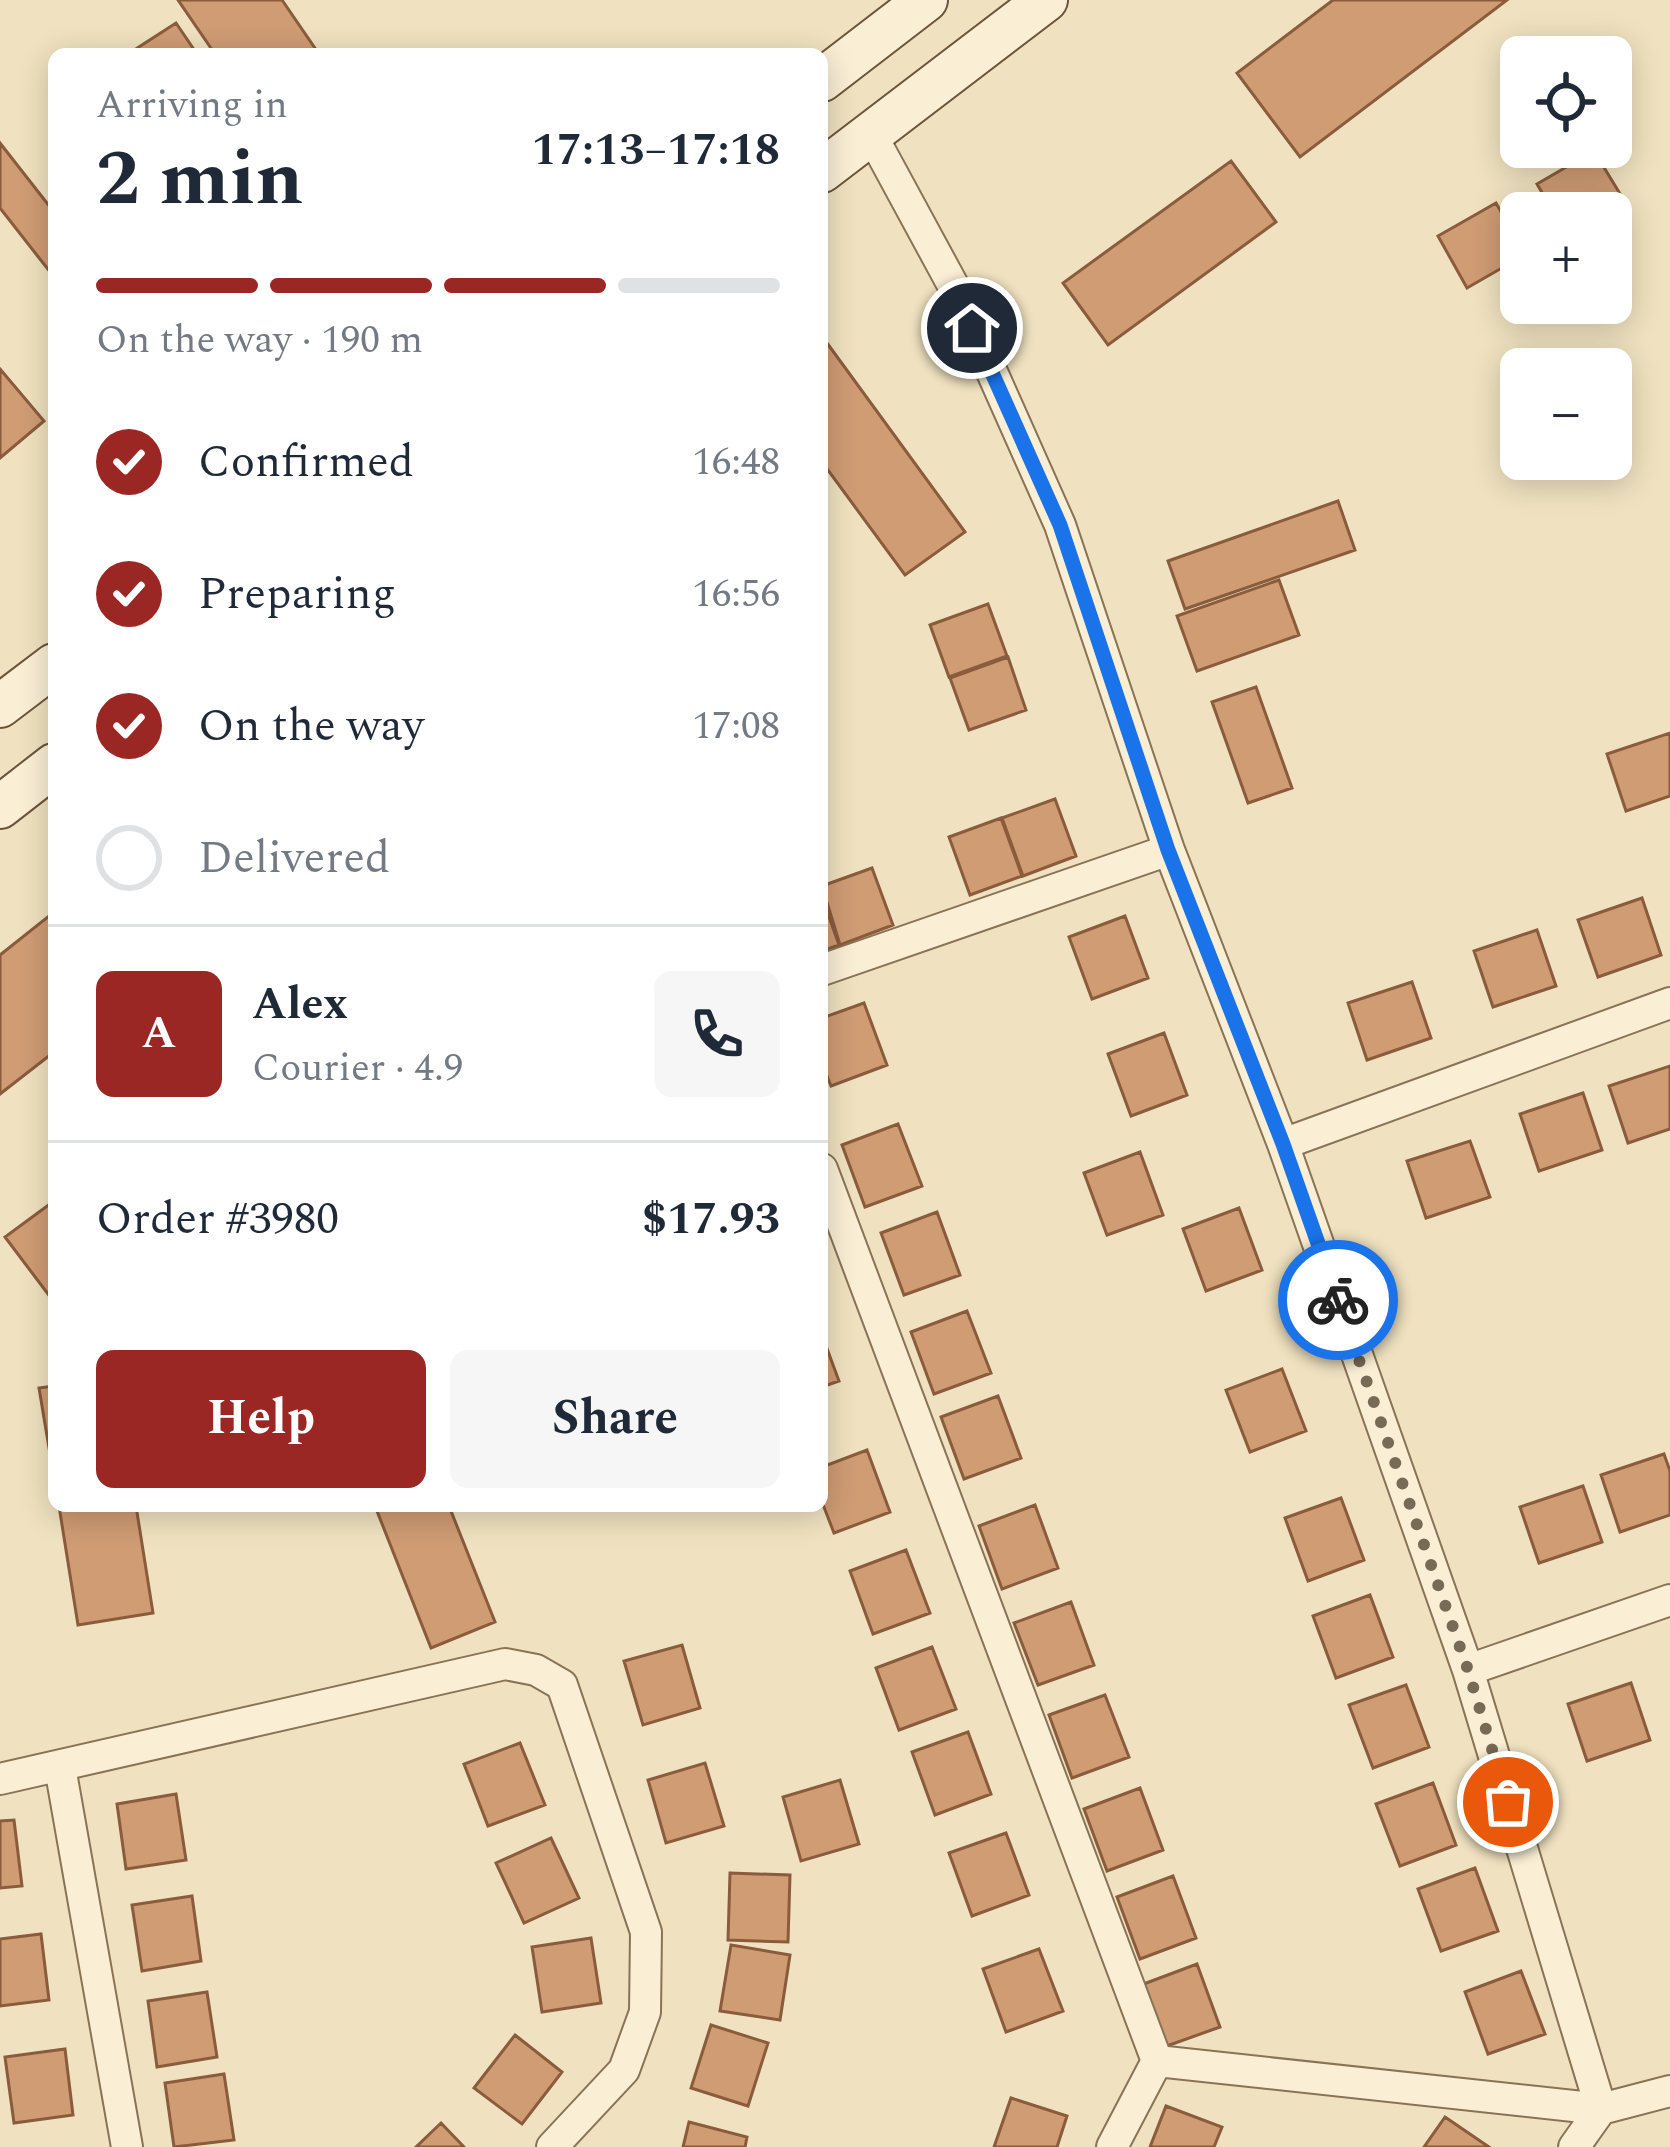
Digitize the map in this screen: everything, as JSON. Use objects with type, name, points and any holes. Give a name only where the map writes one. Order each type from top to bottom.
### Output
[{"type":"main road","points":[[828,75],[926,0]]},
{"type":"main road","points":[[828,166],[1046,0]]},
{"type":"main road","points":[[0,706],[48,670]]},
{"type":"main road","points":[[0,807],[48,770]]},
{"type":"street","points":[[871,134],[955,289],[1060,525],[1168,850],[1283,1144],[1468,1670],[1601,2109]]},
{"type":"street","points":[[828,968],[1168,850]]},
{"type":"street","points":[[1283,1144],[1670,1003]]},
{"type":"street","points":[[828,1185],[1157,2061],[1112,2147]]},
{"type":"street","points":[[1468,1670],[1670,1600]]},
{"type":"street","points":[[0,1779],[505,1664],[536,1670],[562,1685],[646,1932],[645,2012],[624,2070],[552,2147]]},
{"type":"street","points":[[60,1767],[128,2147]]},
{"type":"street","points":[[1157,2061],[1601,2109],[1670,2091]]},
{"type":"street","points":[[1574,2147],[1601,2109]]},
{"type":"building","points":[[178,0],[282,0],[315,48],[211,48]]},
{"type":"building","points":[[1333,0],[1507,0],[1300,157],[1237,73]]},
{"type":"building","points":[[176,23],[193,48],[137,48]]},
{"type":"building","points":[[0,143],[48,204],[48,269],[0,208]]},
{"type":"building","points":[[1231,161],[1276,222],[1108,345],[1063,283]]},
{"type":"building","points":[[1565,168],[1604,168],[1619,192],[1542,192],[1537,184]]},
{"type":"building","points":[[1496,203],[1500,269],[1467,288],[1438,236]]},
{"type":"building","points":[[828,344],[965,532],[905,575],[828,470]]},
{"type":"building","points":[[0,369],[44,421],[0,458]]},
{"type":"building","points":[[1338,501],[1355,550],[1185,609],[1168,561]]},
{"type":"building","points":[[1279,580],[1299,635],[1197,671],[1177,616]]},
{"type":"building","points":[[988,604],[1007,656],[949,677],[930,625]]},
{"type":"building","points":[[1008,657],[1026,710],[969,730],[950,678]]},
{"type":"building","points":[[1256,687],[1292,788],[1248,803],[1212,702]]},
{"type":"building","points":[[1670,733],[1670,796],[1626,811],[1607,754]]},
{"type":"building","points":[[1055,799],[1076,856],[1023,876],[1002,818]]},
{"type":"building","points":[[1001,818],[1022,876],[970,895],[949,837]]},
{"type":"building","points":[[872,868],[893,925],[840,945],[828,906],[828,884]]},
{"type":"building","points":[[1642,898],[1661,955],[1598,977],[1578,920]]},
{"type":"building","points":[[828,914],[839,945],[828,949]]},
{"type":"building","points":[[1125,916],[1148,978],[1092,999],[1069,937]]},
{"type":"building","points":[[48,917],[48,1057],[0,1094],[0,955]]},
{"type":"building","points":[[1537,930],[1556,986],[1493,1007],[1474,951]]},
{"type":"building","points":[[1412,982],[1431,1038],[1367,1060],[1348,1003]]},
{"type":"building","points":[[864,1003],[887,1065],[831,1086],[828,1016]]},
{"type":"building","points":[[1164,1033],[1187,1095],[1131,1116],[1108,1054]]},
{"type":"building","points":[[1670,1066],[1670,1129],[1628,1143],[1609,1086]]},
{"type":"building","points":[[1583,1093],[1602,1150],[1539,1171],[1520,1114]]},
{"type":"building","points":[[898,1124],[922,1186],[865,1207],[842,1145]]},
{"type":"building","points":[[1470,1141],[1490,1197],[1426,1218],[1407,1161]]},
{"type":"building","points":[[1140,1152],[1163,1215],[1107,1235],[1084,1173]]},
{"type":"building","points":[[48,1205],[48,1294],[5,1237]]},
{"type":"building","points":[[1239,1208],[1262,1270],[1206,1291],[1183,1229]]},
{"type":"building","points":[[937,1212],[960,1275],[904,1295],[881,1233]]},
{"type":"building","points":[[967,1311],[991,1373],[934,1394],[911,1332]]},
{"type":"building","points":[[828,1351],[839,1381],[828,1385]]},
{"type":"building","points":[[1282,1369],[1306,1431],[1250,1452],[1226,1390]]},
{"type":"building","points":[[48,1387],[48,1442],[39,1388]]},
{"type":"building","points":[[998,1396],[1021,1458],[964,1479],[941,1417]]},
{"type":"building","points":[[867,1450],[890,1512],[834,1533],[826,1512],[828,1465]]},
{"type":"building","points":[[1664,1454],[1670,1471],[1670,1515],[1620,1532],[1601,1475]]},
{"type":"building","points":[[1583,1486],[1602,1542],[1539,1563],[1520,1507]]},
{"type":"building","points":[[1341,1498],[1364,1560],[1308,1581],[1285,1518]]},
{"type":"building","points":[[1035,1505],[1058,1568],[1002,1589],[979,1526]]},
{"type":"building","points":[[60,1512],[137,1512],[153,1613],[78,1625]]},
{"type":"building","points":[[377,1512],[451,1512],[495,1622],[431,1648]]},
{"type":"building","points":[[906,1550],[930,1613],[873,1634],[850,1571]]},
{"type":"building","points":[[1370,1595],[1393,1657],[1336,1678],[1313,1616]]},
{"type":"building","points":[[1071,1602],[1094,1665],[1038,1685],[1014,1623]]},
{"type":"building","points":[[682,1645],[700,1708],[643,1725],[624,1661]]},
{"type":"building","points":[[932,1647],[956,1709],[899,1730],[876,1668]]},
{"type":"building","points":[[1631,1683],[1650,1740],[1587,1761],[1568,1704]]},
{"type":"building","points":[[1406,1685],[1429,1747],[1373,1768],[1349,1705]]},
{"type":"building","points":[[1105,1695],[1129,1757],[1072,1778],[1049,1715]]},
{"type":"building","points":[[968,1732],[991,1794],[935,1815],[912,1752]]},
{"type":"building","points":[[520,1743],[545,1805],[488,1826],[464,1764]]},
{"type":"building","points":[[705,1763],[724,1826],[666,1843],[648,1780]]},
{"type":"building","points":[[840,1780],[859,1844],[801,1861],[783,1797]]},
{"type":"building","points":[[1433,1783],[1456,1845],[1400,1866],[1376,1804]]},
{"type":"building","points":[[1140,1788],[1163,1850],[1107,1871],[1084,1809]]},
{"type":"building","points":[[176,1794],[186,1860],[126,1869],[117,1804]]},
{"type":"building","points":[[14,1820],[22,1886],[0,1888],[0,1821]]},
{"type":"building","points":[[1006,1833],[1029,1895],[972,1916],[949,1853]]},
{"type":"building","points":[[551,1838],[579,1898],[524,1923],[496,1863]]},
{"type":"building","points":[[1475,1868],[1498,1931],[1441,1951],[1418,1889]]},
{"type":"building","points":[[730,1873],[790,1875],[788,1942],[728,1940]]},
{"type":"building","points":[[1173,1876],[1196,1938],[1140,1959],[1117,1897]]},
{"type":"building","points":[[192,1896],[201,1961],[142,1971],[132,1905]]},
{"type":"building","points":[[41,1934],[49,2000],[0,2006],[0,1939]]},
{"type":"building","points":[[591,1938],[601,2003],[542,2012],[532,1947]]},
{"type":"building","points":[[731,1945],[790,1955],[780,2020],[720,2011]]},
{"type":"building","points":[[1039,1949],[1063,2011],[1006,2032],[983,1969]]},
{"type":"building","points":[[1197,1964],[1220,2027],[1164,2047],[1141,1985]]},
{"type":"building","points":[[1521,1971],[1545,2034],[1488,2054],[1465,1992]]},
{"type":"building","points":[[207,1992],[217,2057],[157,2067],[148,2001]]},
{"type":"building","points":[[711,2025],[768,2043],[748,2106],[691,2088]]},
{"type":"building","points":[[515,2035],[562,2072],[522,2124],[474,2088]]},
{"type":"building","points":[[65,2049],[73,2115],[14,2123],[5,2057]]},
{"type":"building","points":[[224,2074],[234,2140],[174,2147],[165,2083]]},
{"type":"building","points":[[1011,2098],[1067,2116],[1057,2147],[994,2147]]},
{"type":"building","points":[[1166,2106],[1222,2127],[1214,2147],[1150,2147]]},
{"type":"building","points":[[1445,2117],[1489,2147],[1424,2147]]},
{"type":"building","points":[[689,2122],[747,2137],[745,2147],[683,2147]]},
{"type":"building","points":[[441,2123],[464,2147],[416,2147]]},
{"type":"way so far","points":[[1338,1300],[1468,1670],[1508,1802]]},
{"type":"route","points":[[972,328],[1060,525],[1168,850],[1283,1144],[1338,1300]]}]
